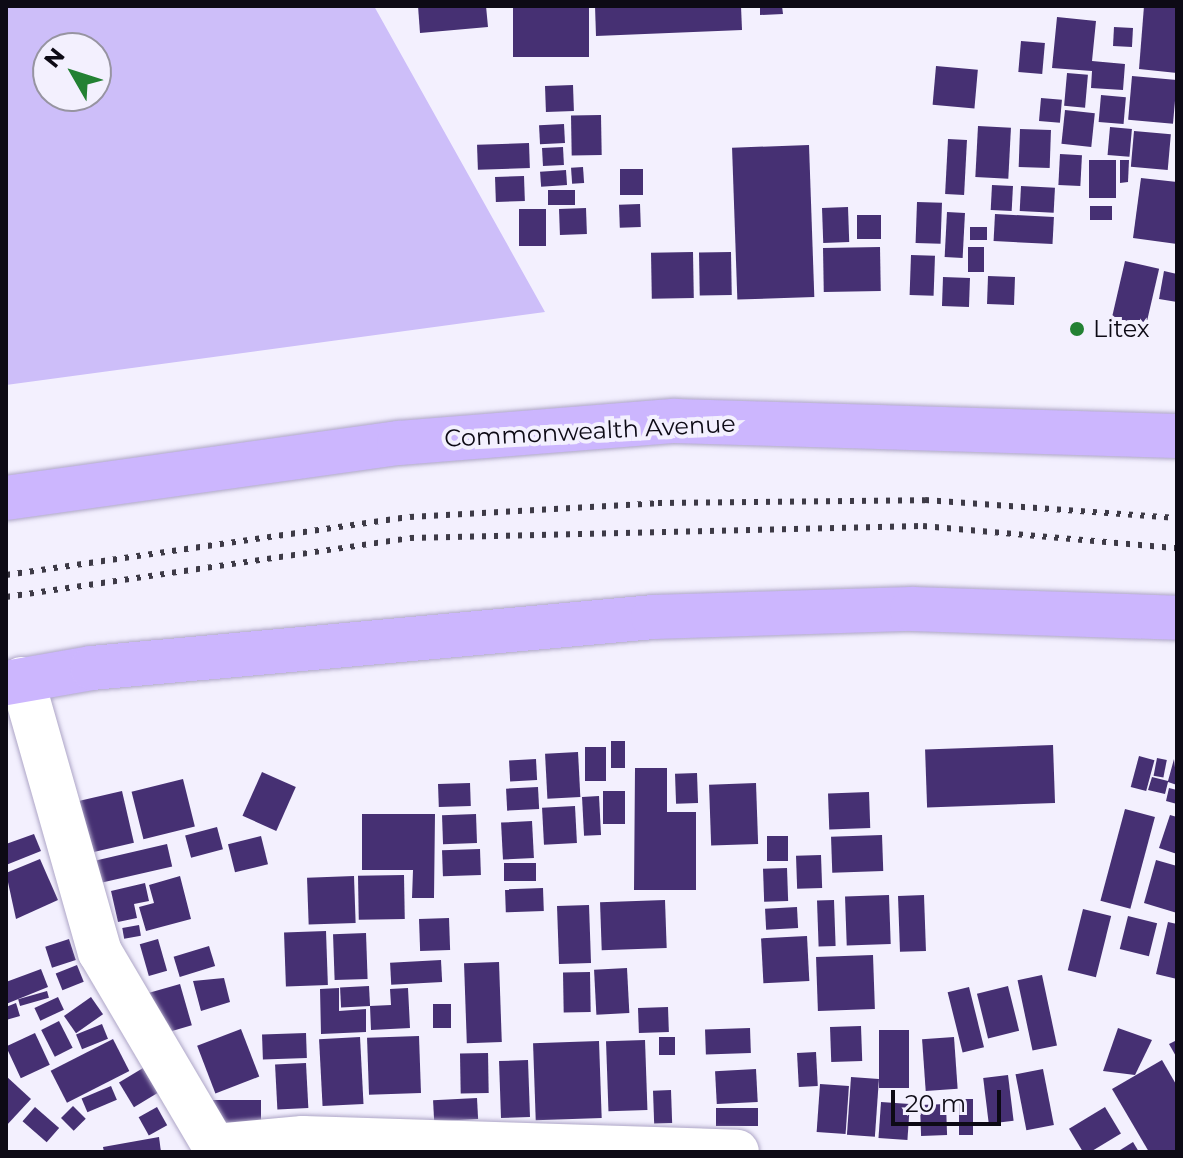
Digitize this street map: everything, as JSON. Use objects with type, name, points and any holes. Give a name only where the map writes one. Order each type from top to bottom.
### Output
[{"type":"main road","name":"Commonwealth Avenue","points":[[6,498],[399,443],[675,421],[1177,436]]},
{"type":"main road","points":[[14,681],[653,617],[912,609],[1177,618]]},
{"type":"street","points":[[14,681],[100,952],[216,1149],[303,1138],[737,1152]]},
{"type":"shaded area","points":[[6,6],[374,6],[545,312],[6,385]]},
{"type":"building","points":[[418,6],[486,6],[488,27],[420,33]]},
{"type":"building","points":[[513,6],[589,6],[589,57],[513,57]]},
{"type":"building","points":[[595,6],[741,6],[742,30],[596,36]]},
{"type":"building","points":[[760,6],[782,6],[783,14],[760,15]]},
{"type":"building","points":[[1144,6],[1177,6],[1177,73],[1139,69]]},
{"type":"building","points":[[1057,17],[1096,21],[1092,61],[1125,64],[1123,90],[1091,88],[1092,71],[1052,68]]},
{"type":"building","points":[[1114,27],[1133,28],[1132,47],[1113,46]]},
{"type":"building","points":[[1021,41],[1045,43],[1042,74],[1018,72]]},
{"type":"building","points":[[936,66],[978,70],[974,109],[933,105]]},
{"type":"building","points":[[1067,73],[1088,75],[1085,108],[1064,106]]},
{"type":"building","points":[[1132,76],[1177,80],[1173,124],[1128,120]]},
{"type":"building","points":[[573,85],[574,111],[546,112],[545,86]]},
{"type":"building","points":[[1101,95],[1126,97],[1124,124],[1099,122]]},
{"type":"building","points":[[1041,98],[1062,100],[1060,123],[1039,121]]},
{"type":"building","points":[[1065,110],[1095,113],[1091,147],[1061,144]]},
{"type":"building","points":[[601,115],[602,155],[572,156],[571,116]]},
{"type":"building","points":[[564,124],[565,143],[540,144],[539,125]]},
{"type":"building","points":[[978,126],[1011,128],[1008,179],[975,177]]},
{"type":"building","points":[[1110,127],[1132,129],[1129,157],[1108,155]]},
{"type":"building","points":[[1020,129],[1051,130],[1050,168],[1019,167]]},
{"type":"building","points":[[1134,131],[1171,134],[1168,170],[1131,167]]},
{"type":"building","points":[[948,139],[967,140],[964,195],[945,194]]},
{"type":"building","points":[[529,143],[530,168],[478,170],[477,145]]},
{"type":"building","points":[[809,145],[814,297],[737,300],[732,148]]},
{"type":"building","points":[[563,147],[564,165],[543,166],[542,148]]},
{"type":"building","points":[[1060,154],[1082,155],[1080,186],[1058,185]]},
{"type":"building","points":[[1089,160],[1116,160],[1116,198],[1089,198]]},
{"type":"building","points":[[1120,160],[1129,160],[1128,182],[1120,183]]},
{"type":"building","points":[[583,167],[584,183],[572,184],[571,168]]},
{"type":"building","points":[[620,169],[643,169],[643,195],[620,195]]},
{"type":"building","points":[[566,170],[567,185],[541,187],[540,172]]},
{"type":"building","points":[[524,176],[525,201],[496,202],[495,177]]},
{"type":"building","points":[[1141,178],[1177,182],[1177,244],[1133,238]]},
{"type":"building","points":[[992,185],[1013,186],[1012,211],[991,210]]},
{"type":"building","points":[[1021,186],[1055,188],[1054,213],[1020,211]]},
{"type":"building","points":[[548,190],[575,190],[575,205],[548,205]]},
{"type":"building","points":[[917,202],[942,203],[941,244],[916,243]]},
{"type":"building","points":[[640,204],[641,227],[620,228],[619,205]]},
{"type":"building","points":[[1090,206],[1112,206],[1112,220],[1090,220]]},
{"type":"building","points":[[848,207],[849,242],[823,243],[822,208]]},
{"type":"building","points":[[586,208],[587,234],[560,235],[559,209]]},
{"type":"building","points":[[519,209],[546,209],[546,246],[519,246]]},
{"type":"building","points":[[947,212],[965,213],[963,258],[945,257]]},
{"type":"building","points":[[995,214],[1054,217],[1053,244],[994,241]]},
{"type":"building","points":[[857,215],[881,215],[881,239],[857,239]]},
{"type":"building","points":[[970,227],[987,227],[987,240],[970,240]]},
{"type":"building","points":[[880,247],[881,291],[824,292],[823,248]]},
{"type":"building","points":[[968,247],[984,247],[984,272],[968,272]]},
{"type":"building","points":[[693,252],[694,298],[652,299],[651,253]]},
{"type":"building","points":[[731,252],[732,295],[700,296],[699,253]]},
{"type":"building","points":[[911,255],[935,256],[934,296],[910,295]]},
{"type":"building","points":[[1125,261],[1159,269],[1146,326],[1112,318]]},
{"type":"building","points":[[1164,271],[1177,274],[1177,302],[1159,299]]},
{"type":"building","points":[[988,276],[1015,277],[1014,305],[987,304]]},
{"type":"building","points":[[943,277],[970,278],[969,307],[942,306]]},
{"type":"building","points":[[611,741],[625,741],[625,768],[611,768]]},
{"type":"building","points":[[1053,745],[1055,803],[927,807],[925,749]]},
{"type":"building","points":[[585,747],[606,747],[606,781],[585,781]]},
{"type":"building","points":[[578,752],[580,797],[547,799],[545,754]]},
{"type":"building","points":[[1139,756],[1154,760],[1146,791],[1131,787]]},
{"type":"building","points":[[1157,758],[1167,760],[1163,778],[1154,776]]},
{"type":"building","points":[[536,759],[537,780],[510,781],[509,760]]},
{"type":"building","points":[[1174,759],[1177,785],[1168,782],[1165,794],[1148,790],[1152,777],[1168,781]]},
{"type":"building","points":[[635,768],[667,768],[667,812],[696,812],[696,890],[634,890]]},
{"type":"building","points":[[262,772],[296,787],[276,831],[242,816]]},
{"type":"building","points":[[697,773],[698,803],[676,804],[675,774]]},
{"type":"building","points":[[183,779],[195,827],[143,839],[132,792]]},
{"type":"building","points":[[470,783],[471,806],[439,807],[438,784]]},
{"type":"building","points":[[756,783],[758,844],[711,846],[709,785]]},
{"type":"building","points":[[538,787],[539,809],[507,811],[506,789]]},
{"type":"building","points":[[1169,788],[1177,790],[1177,804],[1166,801]]},
{"type":"building","points":[[122,791],[134,843],[85,854],[73,802]]},
{"type":"building","points":[[603,791],[625,791],[625,824],[603,824]]},
{"type":"building","points":[[869,792],[870,828],[829,829],[828,793]]},
{"type":"building","points":[[599,796],[601,835],[584,836],[582,797]]},
{"type":"building","points":[[575,806],[577,843],[544,845],[542,808]]},
{"type":"building","points":[[1125,809],[1155,817],[1130,909],[1100,901]]},
{"type":"building","points":[[362,814],[435,814],[434,898],[412,898],[413,870],[362,870]]},
{"type":"building","points":[[476,814],[477,843],[443,844],[442,815]]},
{"type":"building","points":[[1170,815],[1177,817],[1177,854],[1159,848]]},
{"type":"building","points":[[532,821],[534,858],[503,860],[501,823]]},
{"type":"building","points":[[217,827],[223,849],[191,858],[185,836]]},
{"type":"building","points":[[34,834],[41,851],[6,865],[6,844]]},
{"type":"building","points":[[882,835],[883,871],[832,873],[831,837]]},
{"type":"building","points":[[261,836],[268,864],[235,872],[228,844]]},
{"type":"building","points":[[767,836],[788,836],[788,861],[767,861]]},
{"type":"building","points":[[167,844],[172,866],[100,883],[95,861]]},
{"type":"building","points":[[480,849],[481,875],[443,876],[442,850]]},
{"type":"building","points":[[821,855],[822,888],[797,889],[796,856]]},
{"type":"building","points":[[40,859],[58,900],[16,919],[6,873]]},
{"type":"building","points":[[1156,860],[1177,866],[1177,913],[1144,903]]},
{"type":"building","points":[[504,863],[536,863],[536,881],[504,881]]},
{"type":"building","points":[[787,868],[788,901],[764,902],[763,869]]},
{"type":"building","points":[[404,875],[405,919],[359,920],[358,876]]},
{"type":"building","points":[[180,876],[191,919],[146,931],[139,907],[154,903],[149,885]]},
{"type":"building","points":[[354,876],[356,923],[309,925],[307,878]]},
{"type":"building","points":[[145,883],[149,901],[134,904],[137,918],[118,922],[111,891]]},
{"type":"building","points":[[543,888],[544,911],[506,912],[505,889]]},
{"type":"building","points":[[889,895],[891,944],[847,946],[845,897]]},
{"type":"building","points":[[924,895],[926,951],[900,952],[898,896]]},
{"type":"building","points":[[665,900],[667,948],[602,950],[600,902]]},
{"type":"building","points":[[834,900],[836,946],[819,947],[817,901]]},
{"type":"building","points":[[589,905],[591,963],[559,964],[557,906]]},
{"type":"building","points":[[797,907],[798,928],[766,930],[765,909]]},
{"type":"building","points":[[1083,909],[1111,916],[1096,977],[1068,970]]},
{"type":"building","points":[[1128,916],[1157,923],[1149,956],[1120,949]]},
{"type":"building","points":[[449,918],[450,950],[420,951],[419,919]]},
{"type":"building","points":[[1168,922],[1177,924],[1177,979],[1156,974]]},
{"type":"building","points":[[139,925],[141,936],[124,939],[122,928]]},
{"type":"building","points":[[326,931],[328,985],[286,986],[284,932]]},
{"type":"building","points":[[366,933],[368,979],[335,980],[333,934]]},
{"type":"building","points":[[807,936],[809,981],[763,983],[761,938]]},
{"type":"building","points":[[69,939],[76,960],[52,968],[45,947]]},
{"type":"building","points":[[158,939],[167,971],[149,976],[140,944]]},
{"type":"building","points":[[209,946],[215,966],[180,977],[174,957]]},
{"type":"building","points":[[873,955],[875,1009],[818,1011],[816,957]]},
{"type":"building","points":[[441,960],[442,982],[391,985],[390,963]]},
{"type":"building","points":[[499,962],[502,1042],[467,1043],[464,963]]},
{"type":"building","points":[[77,965],[84,982],[62,990],[56,974]]},
{"type":"building","points":[[627,968],[629,1013],[596,1015],[594,970]]},
{"type":"building","points":[[41,969],[48,987],[6,1004],[6,982]]},
{"type":"building","points":[[563,972],[590,972],[591,1012],[564,1012]]},
{"type":"building","points":[[1042,975],[1057,1045],[1033,1051],[1018,980]]},
{"type":"building","points":[[224,978],[230,1002],[201,1011],[193,981]]},
{"type":"building","points":[[180,984],[192,1025],[151,1037],[140,996]]},
{"type":"building","points":[[369,986],[370,1006],[341,1007],[340,988]]},
{"type":"building","points":[[1008,986],[1019,1031],[988,1038],[977,994]]},
{"type":"building","points":[[969,987],[984,1047],[963,1052],[948,992]]},
{"type":"building","points":[[339,988],[339,1011],[366,1009],[366,1032],[321,1034],[320,989]]},
{"type":"building","points":[[408,988],[410,1028],[371,1030],[370,1006],[391,1005],[390,989]]},
{"type":"building","points":[[47,991],[49,998],[20,1006],[18,999]]},
{"type":"building","points":[[58,997],[64,1010],[40,1021],[34,1008]]},
{"type":"building","points":[[91,997],[103,1014],[76,1033],[64,1016]]},
{"type":"building","points":[[16,1003],[20,1016],[6,1020],[6,1007]]},
{"type":"building","points":[[433,1004],[451,1004],[451,1028],[433,1028]]},
{"type":"building","points":[[668,1007],[669,1032],[639,1033],[638,1008]]},
{"type":"building","points":[[59,1021],[73,1048],[55,1057],[41,1030]]},
{"type":"building","points":[[102,1024],[108,1039],[82,1049],[76,1034]]},
{"type":"building","points":[[861,1026],[862,1061],[831,1062],[830,1027]]},
{"type":"building","points":[[750,1028],[751,1053],[706,1055],[705,1030]]},
{"type":"building","points":[[1118,1028],[1152,1040],[1135,1075],[1103,1071]]},
{"type":"building","points":[[241,1029],[259,1077],[215,1093],[197,1046]]},
{"type":"building","points":[[879,1030],[909,1030],[909,1088],[879,1088]]},
{"type":"building","points":[[35,1033],[50,1065],[21,1078],[6,1047]]},
{"type":"building","points":[[306,1033],[307,1058],[263,1060],[262,1035]]},
{"type":"building","points":[[419,1036],[421,1093],[369,1095],[367,1038]]},
{"type":"building","points":[[360,1037],[364,1104],[323,1106],[319,1039]]},
{"type":"building","points":[[659,1037],[675,1037],[675,1055],[659,1055]]},
{"type":"building","points":[[954,1037],[958,1089],[926,1091],[922,1039]]},
{"type":"building","points":[[113,1039],[129,1071],[67,1103],[51,1071]]},
{"type":"building","points":[[645,1040],[647,1110],[608,1111],[606,1041]]},
{"type":"building","points":[[1177,1040],[1177,1058],[1169,1044]]},
{"type":"building","points":[[599,1041],[602,1118],[536,1120],[533,1043]]},
{"type":"building","points":[[816,1052],[818,1086],[799,1087],[797,1053]]},
{"type":"building","points":[[460,1053],[488,1053],[489,1093],[461,1093]]},
{"type":"building","points":[[528,1060],[530,1117],[501,1118],[499,1061]]},
{"type":"building","points":[[1162,1060],[1177,1086],[1177,1152],[1149,1152],[1112,1089]]},
{"type":"building","points":[[306,1063],[308,1108],[277,1110],[275,1065]]},
{"type":"building","points":[[143,1068],[158,1093],[134,1107],[119,1082]]},
{"type":"building","points":[[756,1069],[758,1102],[717,1104],[715,1071]]},
{"type":"building","points":[[1043,1069],[1054,1125],[1026,1130],[1016,1074]]},
{"type":"building","points":[[1008,1075],[1014,1121],[989,1124],[983,1078]]},
{"type":"building","points":[[6,1076],[31,1099],[6,1126]]},
{"type":"building","points":[[851,1077],[879,1079],[875,1137],[847,1135]]},
{"type":"building","points":[[820,1084],[849,1086],[846,1134],[817,1132]]},
{"type":"building","points":[[111,1086],[117,1100],[87,1112],[82,1099]]},
{"type":"building","points":[[671,1090],[672,1123],[654,1124],[653,1091]]},
{"type":"building","points":[[477,1098],[478,1119],[434,1121],[433,1100]]},
{"type":"building","points":[[959,1099],[973,1099],[973,1135],[959,1135]]},
{"type":"building","points":[[213,1100],[261,1100],[261,1127],[213,1127]]},
{"type":"building","points":[[881,1102],[910,1104],[907,1140],[878,1138]]},
{"type":"building","points":[[946,1104],[947,1135],[921,1136],[920,1105]]},
{"type":"building","points":[[73,1106],[86,1119],[74,1131],[61,1118]]},
{"type":"building","points":[[35,1107],[59,1128],[47,1142],[23,1121]]},
{"type":"building","points":[[157,1107],[167,1125],[149,1136],[139,1117]]},
{"type":"building","points":[[1105,1107],[1121,1134],[1090,1152],[1083,1152],[1069,1129]]},
{"type":"building","points":[[716,1108],[758,1108],[758,1126],[716,1126]]},
{"type":"building","points":[[159,1137],[161,1152],[104,1152],[103,1147]]},
{"type":"building","points":[[1133,1142],[1139,1152],[1117,1152]]},
{"type":"railway","points":[[6,575],[410,517],[658,503],[925,500],[1177,518]]},
{"type":"railway","points":[[6,597],[410,538],[923,526],[1177,548]]},
{"type":"place","name":"Litex","points":[[1077,329]]}]
